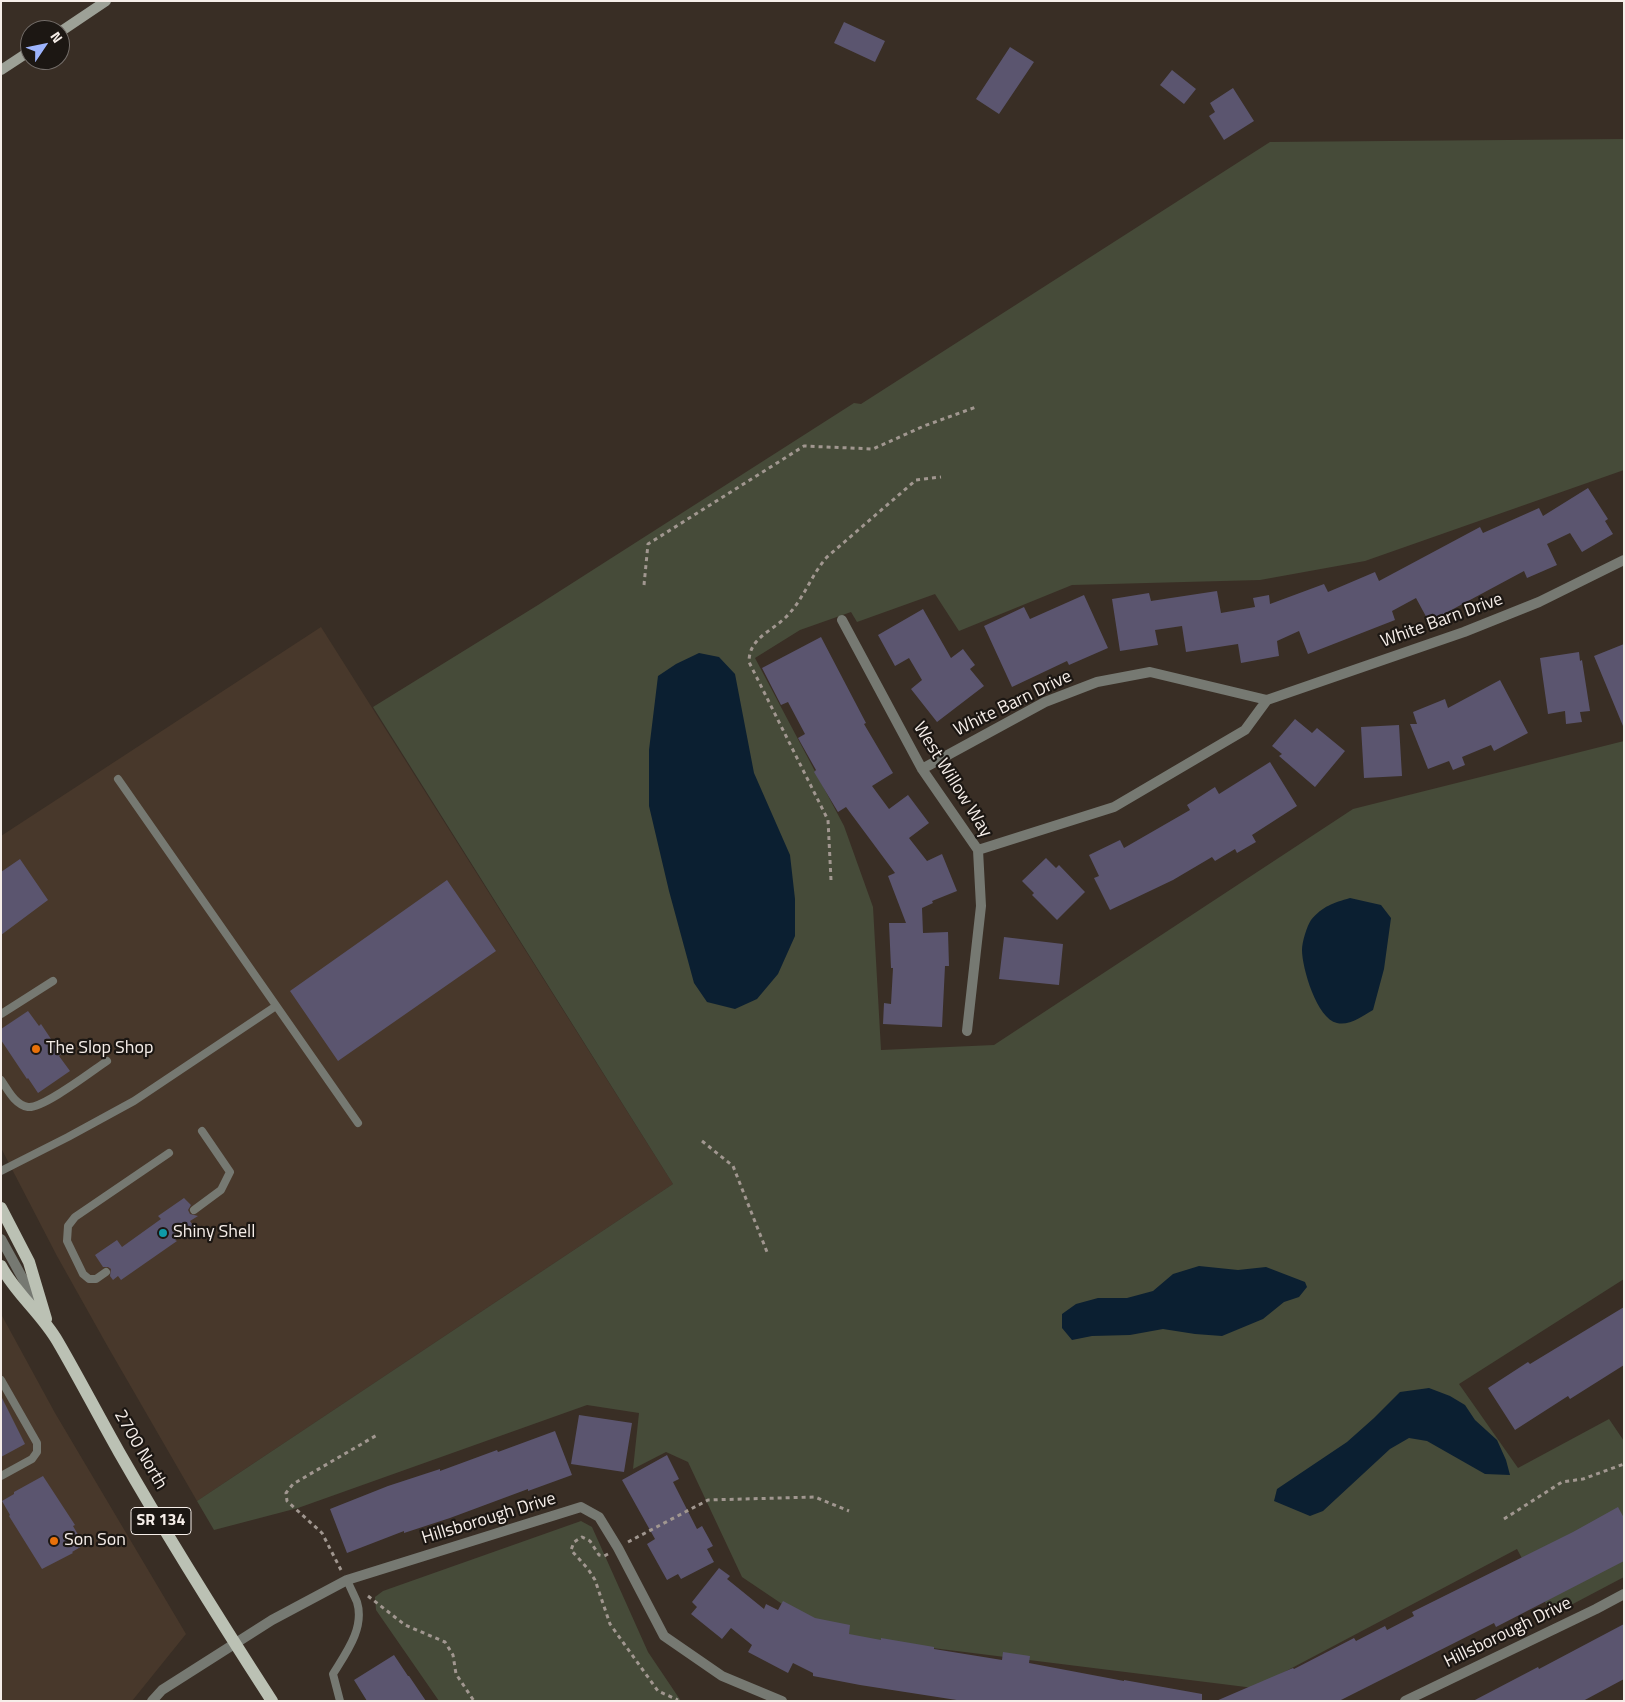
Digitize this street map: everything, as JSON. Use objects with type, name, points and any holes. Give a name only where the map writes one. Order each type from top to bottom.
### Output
[{"type":"main road","points":[[70,25],[106,1]]},
{"type":"main road","points":[[1,70],[20,58]]},
{"type":"main road","name":"2700 North","points":[[1,1208],[29,1262],[47,1324]]},
{"type":"main road","name":"2700 North","points":[[1,1266],[6,1276],[47,1324],[90,1397],[119,1452],[235,1644]]},
{"type":"main road","name":"SR 134","points":[[235,1644],[272,1701]]},
{"type":"street","name":"White Barn Drive","points":[[922,769],[1045,702],[1097,682],[1150,672],[1267,700],[1464,632],[1539,602],[1624,560]]},
{"type":"street","name":"West Willow Way","points":[[842,620],[922,769],[978,850],[981,906],[966,1031]]},
{"type":"street","points":[[978,850],[1114,807],[1245,730],[1267,700]]},
{"type":"street","points":[[1,1239],[47,1324]]},
{"type":"street","name":"Hillsborough Drive","points":[[152,1701],[162,1690],[272,1620],[347,1580],[580,1507],[599,1517],[618,1548],[664,1636],[722,1676],[782,1701]]},
{"type":"street","name":"Hillsborough Drive","points":[[1405,1701],[1624,1594]]},
{"type":"lane","points":[[118,779],[358,1123]]},
{"type":"lane","points":[[1,1014],[53,981]]},
{"type":"lane","points":[[1,1171],[134,1101],[276,1006]]},
{"type":"lane","points":[[1,1080],[14,1100],[27,1107],[41,1105],[107,1061]]},
{"type":"lane","points":[[194,1210],[221,1190],[230,1172],[202,1130]]},
{"type":"lane","points":[[106,1272],[96,1279],[89,1279],[83,1274],[67,1241],[68,1226],[75,1217],[169,1154]]},
{"type":"lane","points":[[1,1380],[36,1444],[37,1452],[32,1459],[1,1476]]},
{"type":"lane","points":[[340,1701],[333,1674],[352,1642],[358,1620],[357,1603],[347,1580]]},
{"type":"path","points":[[644,585],[648,544],[804,446],[873,449],[924,426],[976,407]]},
{"type":"path","points":[[831,880],[828,820],[749,662],[749,652],[754,643],[792,610],[804,595],[816,570],[828,557],[916,480],[941,477]]},
{"type":"path","points":[[702,1141],[733,1166],[767,1252]]},
{"type":"path","points":[[1504,1520],[1562,1482],[1583,1479],[1624,1464]]},
{"type":"path","points":[[678,1700],[658,1691],[610,1624],[595,1580],[571,1550],[574,1542],[582,1537],[590,1541],[599,1555],[604,1556],[708,1500],[815,1497],[849,1512]]},
{"type":"shaded area","points":[[321,627],[673,1184],[197,1501],[57,1256],[1,1148],[1,836]]},
{"type":"shaded area","points":[[1,1314],[55,1413],[186,1634],[132,1701],[1,1701]]},
{"type":"green space","points":[[1624,139],[1624,470],[1365,561],[1260,580],[1072,585],[959,631],[935,594],[857,622],[851,612],[800,630],[755,658],[844,826],[873,907],[881,1050],[994,1045],[1353,809],[1624,741],[1624,1279],[1459,1384],[1518,1468],[1609,1419],[1624,1441],[1624,1577],[1552,1615],[1517,1549],[1254,1688],[828,1635],[742,1577],[688,1462],[666,1452],[633,1469],[639,1413],[587,1405],[298,1508],[214,1530],[197,1501],[673,1184],[373,707],[538,605],[854,403],[861,404],[1270,142]]},
{"type":"green space","points":[[581,1521],[592,1527],[648,1652],[681,1701],[439,1701],[376,1610],[375,1597],[383,1591]]},
{"type":"water","points":[[699,653],[719,657],[735,674],[754,773],[790,855],[795,899],[795,936],[778,974],[757,999],[735,1009],[707,1002],[694,983],[669,891],[649,806],[649,750],[658,676],[676,664]]},
{"type":"water","points":[[1350,898],[1381,905],[1391,918],[1384,969],[1373,1010],[1356,1020],[1342,1024],[1330,1019],[1317,1003],[1308,980],[1302,947],[1308,926],[1315,915],[1329,906]]},
{"type":"water","points":[[1199,1266],[1238,1270],[1266,1267],[1305,1282],[1307,1287],[1299,1297],[1284,1302],[1263,1319],[1222,1336],[1163,1329],[1130,1335],[1092,1336],[1072,1340],[1062,1328],[1062,1314],[1076,1304],[1098,1298],[1127,1298],[1153,1291],[1173,1274]]},
{"type":"water","points":[[1429,1388],[1450,1396],[1465,1405],[1475,1420],[1497,1440],[1510,1475],[1485,1474],[1427,1441],[1409,1438],[1390,1449],[1323,1511],[1310,1516],[1274,1501],[1277,1489],[1347,1442],[1400,1392]]},
{"type":"building","points":[[844,22],[885,41],[875,62],[834,43]]},
{"type":"building","points":[[1010,47],[1034,62],[999,114],[976,99]]},
{"type":"building","points":[[1172,70],[1196,89],[1184,104],[1160,85]]},
{"type":"building","points":[[1233,88],[1254,121],[1224,140],[1209,116],[1215,112],[1210,103]]},
{"type":"building","points":[[1588,488],[1608,519],[1605,521],[1613,534],[1582,552],[1570,533],[1547,544],[1557,565],[1527,578],[1524,571],[1429,622],[1416,598],[1392,611],[1395,620],[1308,654],[1299,631],[1277,641],[1279,656],[1241,663],[1238,644],[1186,652],[1182,626],[1155,630],[1158,645],[1120,651],[1112,599],[1149,593],[1151,601],[1217,591],[1221,613],[1255,607],[1253,598],[1269,595],[1270,604],[1324,584],[1328,592],[1375,572],[1379,581],[1480,527],[1483,533],[1539,508],[1543,516]]},
{"type":"building","points":[[1084,595],[1108,648],[1069,665],[1067,661],[1012,687],[984,626],[1024,607],[1030,619]]},
{"type":"building","points":[[923,609],[951,658],[963,649],[975,665],[970,669],[984,686],[937,722],[911,689],[922,680],[909,658],[895,666],[878,635]]},
{"type":"building","points":[[821,637],[866,723],[864,724],[893,773],[872,786],[889,809],[908,795],[929,823],[909,838],[927,861],[942,854],[957,891],[932,901],[933,903],[922,908],[923,933],[948,932],[949,966],[945,966],[942,1027],[883,1024],[884,1003],[891,1004],[893,968],[891,968],[889,923],[906,923],[888,876],[895,873],[846,807],[838,812],[814,772],[816,770],[798,738],[805,734],[788,702],[781,705],[762,668]]},
{"type":"building","points":[[1624,644],[1624,726],[1623,726],[1594,656]]},
{"type":"building","points":[[1579,652],[1590,711],[1580,712],[1582,722],[1566,724],[1565,711],[1548,714],[1540,658]]},
{"type":"building","points":[[1500,680],[1528,733],[1494,751],[1491,745],[1462,757],[1465,765],[1453,770],[1449,761],[1428,769],[1410,724],[1417,724],[1413,712],[1445,699],[1448,708]]},
{"type":"building","points":[[1295,719],[1312,733],[1317,728],[1345,751],[1315,787],[1279,756],[1282,754],[1272,746]]},
{"type":"building","points":[[1399,725],[1402,776],[1364,778],[1361,727]]},
{"type":"building","points":[[1270,762],[1297,806],[1252,835],[1256,842],[1237,853],[1235,849],[1215,861],[1212,857],[1173,880],[1110,910],[1094,878],[1099,876],[1089,855],[1120,840],[1124,848],[1190,810],[1187,805],[1215,787],[1219,794]]},
{"type":"building","points":[[1046,858],[1056,868],[1059,865],[1085,892],[1057,920],[1032,895],[1034,893],[1022,881]]},
{"type":"building","points":[[20,859],[48,900],[1,935],[1,872]]},
{"type":"building","points":[[447,880],[496,951],[338,1061],[290,991]]},
{"type":"building","points":[[1004,937],[1063,944],[1059,985],[999,979]]},
{"type":"building","points":[[28,1011],[39,1026],[41,1024],[70,1071],[38,1093],[1,1040],[1,1029]]},
{"type":"building","name":"Shiny Shell","points":[[184,1198],[191,1205],[188,1210],[190,1214],[198,1216],[190,1221],[194,1227],[121,1280],[118,1276],[113,1280],[110,1276],[111,1269],[103,1267],[95,1255],[117,1240],[122,1247],[161,1219],[158,1216]]},
{"type":"building","points":[[1624,1307],[1624,1365],[1570,1399],[1568,1396],[1515,1430],[1488,1388],[1528,1362],[1530,1364]]},
{"type":"building","points":[[1,1396],[25,1444],[1,1457]]},
{"type":"building","points":[[579,1415],[632,1423],[624,1472],[571,1464]]},
{"type":"building","points":[[555,1431],[572,1475],[450,1518],[404,1533],[404,1531],[347,1553],[330,1509],[388,1486],[440,1469],[440,1471],[497,1450],[498,1452]]},
{"type":"building","points":[[667,1455],[679,1479],[673,1482],[697,1529],[702,1526],[713,1546],[707,1549],[714,1562],[681,1579],[678,1574],[667,1580],[647,1544],[655,1539],[622,1480]]},
{"type":"building","points":[[43,1476],[75,1525],[73,1526],[84,1545],[42,1569],[9,1516],[2,1501]]},
{"type":"building","points":[[1618,1507],[1624,1518],[1624,1561],[1496,1627],[1494,1623],[1339,1701],[1216,1701],[1294,1669],[1354,1638],[1356,1641],[1385,1626],[1387,1630],[1414,1616],[1412,1612],[1573,1532]]},
{"type":"building","points":[[719,1568],[730,1576],[727,1579],[764,1609],[766,1604],[778,1610],[783,1601],[815,1618],[850,1625],[849,1634],[1002,1660],[1003,1652],[1030,1656],[1029,1663],[1202,1694],[1202,1701],[963,1701],[813,1676],[813,1673],[793,1663],[788,1673],[748,1652],[752,1645],[731,1628],[722,1639],[691,1614],[697,1607],[692,1602]]},
{"type":"building","points":[[1624,1624],[1624,1679],[1583,1701],[1473,1701],[1538,1667],[1539,1669]]},
{"type":"building","points":[[394,1655],[426,1701],[367,1701],[354,1680]]},
{"type":"place","name":"The Slop Shop","points":[[36,1049]]},
{"type":"place","name":"Shiny Shell","points":[[163,1233]]},
{"type":"place","name":"Son Son","points":[[54,1541]]}]
